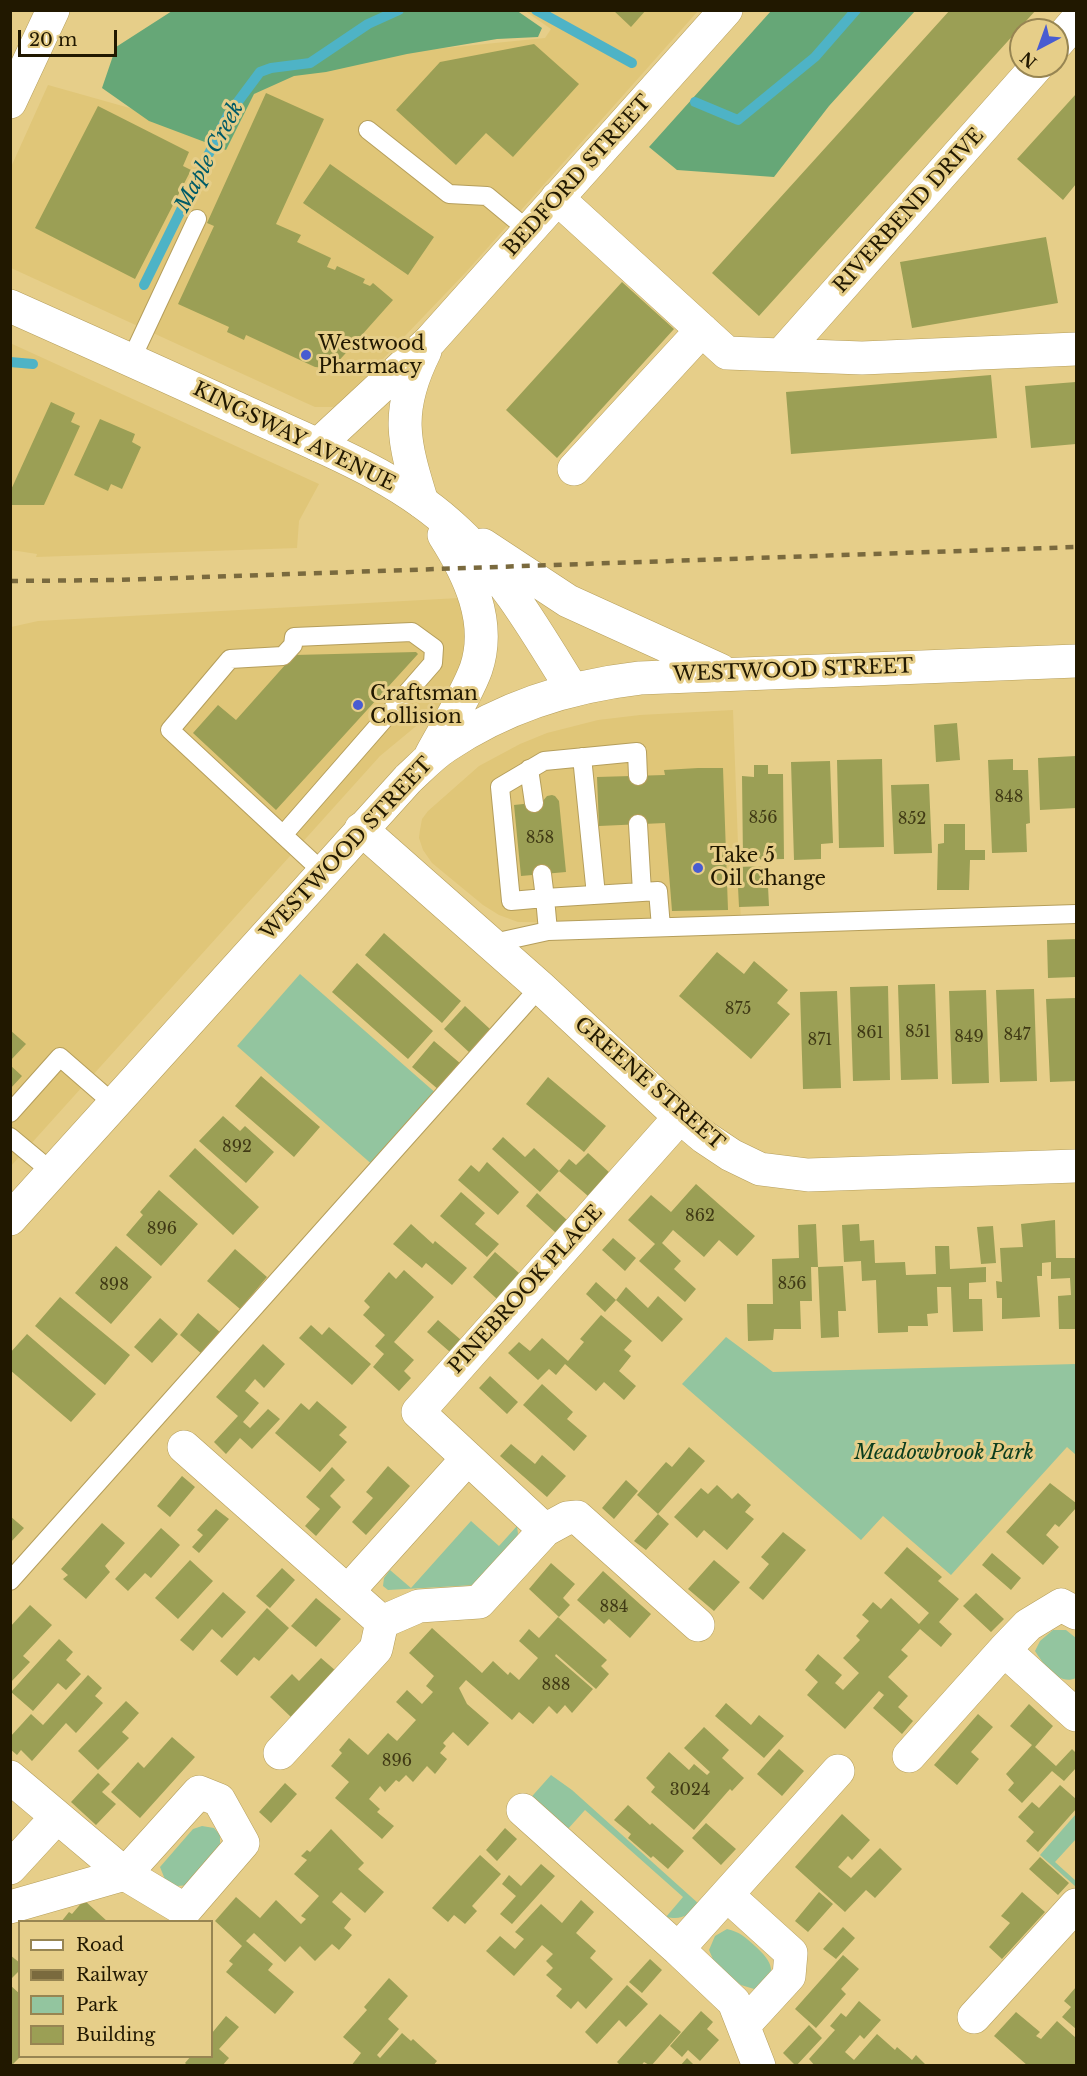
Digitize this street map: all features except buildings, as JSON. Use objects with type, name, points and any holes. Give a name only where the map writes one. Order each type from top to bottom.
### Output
[{"type":"street","points":[[10,102],[53,10]]},
{"type":"street","name":"BEDFORD STREET","points":[[318,445],[430,341],[726,10]]},
{"type":"street","name":"RIVERBEND DRIVE","points":[[781,355],[1026,78]]},
{"type":"street","points":[[557,198],[727,353],[862,358],[1077,349]]},
{"type":"street","name":"KINGSWAY AVENUE","points":[[10,306],[373,471],[422,503],[456,529],[485,560],[573,689]]},
{"type":"street","points":[[574,469],[702,330]]},
{"type":"street","name":"BEDFORD STREET","points":[[422,503],[411,466],[404,431],[404,414],[409,389],[430,341]]},
{"type":"street","points":[[422,503],[568,601],[727,673]]},
{"type":"street","points":[[422,503],[461,562],[476,595],[481,632],[476,669],[427,762]]},
{"type":"street","name":"WESTWOOD STREET","points":[[10,1219],[408,779],[445,747],[492,719],[519,706],[573,689],[640,678],[1077,661]]},
{"type":"street","name":"GREENE STREET","points":[[361,829],[540,987],[680,1117],[731,1155],[760,1169],[808,1175],[1077,1166]]},
{"type":"street","name":"PINEBROOK PLACE","points":[[545,1530],[418,1412],[680,1117]]},
{"type":"street","points":[[184,1447],[382,1622]]},
{"type":"street","points":[[348,1591],[467,1459]]},
{"type":"street","points":[[382,1622],[419,1606],[479,1602],[545,1530],[567,1518],[577,1517],[698,1625]]},
{"type":"street","points":[[909,1756],[1028,1625],[1061,1605],[1077,1614]]},
{"type":"street","points":[[280,1753],[375,1649],[382,1622]]},
{"type":"street","points":[[1004,1650],[1076,1712]]},
{"type":"street","points":[[678,1949],[838,1771]]},
{"type":"street","points":[[10,1777],[125,1874],[10,1907]]},
{"type":"street","points":[[523,1810],[734,2002],[759,2066]]},
{"type":"street","points":[[10,1868],[57,1817]]},
{"type":"street","points":[[727,1895],[791,1953],[789,1977],[744,2025]]},
{"type":"street","points":[[974,2017],[1077,1905]]},
{"type":"lane","points":[[368,130],[449,194],[488,196],[528,231]]},
{"type":"lane","points":[[131,360],[197,219]]},
{"type":"lane","points":[[283,835],[433,663],[434,648],[412,632],[294,638],[293,645],[283,656],[231,659],[170,730],[283,835],[323,872]]},
{"type":"lane","points":[[638,776],[637,753],[544,761],[500,787],[511,901],[658,891],[661,927]]},
{"type":"lane","points":[[582,758],[596,895]]},
{"type":"lane","points":[[530,769],[534,803]]},
{"type":"lane","points":[[639,824],[642,892]]},
{"type":"lane","points":[[542,874],[548,931]]},
{"type":"lane","points":[[489,944],[548,931],[1077,914]]},
{"type":"lane","points":[[10,1581],[540,987]]},
{"type":"lane","points":[[10,1113],[60,1057],[114,1104]]},
{"type":"lane","points":[[10,1137],[52,1172]]},
{"type":"shaded area","points":[[525,11],[698,11],[467,271],[342,402],[333,407],[315,407],[11,268],[11,167],[48,85],[222,134],[254,67],[545,38],[551,29]]},
{"type":"shaded area","points":[[10,343],[319,484],[299,521],[297,548],[36,557],[37,554],[11,550]]},
{"type":"shaded area","points":[[459,598],[466,631],[464,651],[460,670],[438,708],[380,756],[11,1166],[11,627],[38,621]]},
{"type":"shaded area","points":[[733,710],[741,925],[518,922],[499,915],[483,905],[432,863],[423,850],[419,838],[420,830],[422,819],[428,811],[479,766],[520,744],[547,733],[598,720],[640,715]]},
{"type":"green space","points":[[516,10],[542,28],[538,37],[497,39],[407,54],[326,72],[294,76],[254,94],[226,150],[149,121],[102,88],[116,47],[172,11]]},
{"type":"green space","points":[[771,11],[915,11],[829,106],[774,177],[677,170],[649,147]]},
{"type":"green space","points":[[300,974],[438,1095],[375,1167],[237,1046]]},
{"type":"green space","name":"Meadowbrook Park","points":[[726,1337],[773,1372],[1076,1364],[1076,1455],[1067,1447],[951,1575],[883,1516],[861,1540],[682,1384]]},
{"type":"green space","points":[[471,1521],[499,1546],[517,1526],[518,1534],[515,1542],[475,1585],[388,1590],[383,1586],[384,1578],[390,1570],[411,1588]]},
{"type":"green space","points":[[1053,1630],[1066,1630],[1076,1638],[1076,1678],[1070,1680],[1058,1677],[1047,1668],[1035,1651],[1040,1641]]},
{"type":"green space","points":[[551,1775],[572,1790],[699,1904],[684,1916],[666,1917],[683,1897],[585,1810],[567,1830],[526,1803]]},
{"type":"green space","points":[[1076,1814],[1076,1839],[1055,1862],[1076,1881],[1075,1886],[1040,1855]]},
{"type":"green space","points":[[202,1826],[214,1828],[220,1835],[220,1849],[190,1885],[177,1886],[166,1882],[160,1867],[193,1829]]},
{"type":"green space","points":[[727,1929],[745,1937],[769,1963],[771,1969],[768,1979],[754,1989],[741,1985],[715,1964],[709,1950],[715,1936]]},
{"type":"waterway","name":"Maple Creek","points":[[144,285],[228,115],[260,72],[271,68],[310,63],[368,24],[399,10]]},
{"type":"waterway","name":"Maple Creek","points":[[536,10],[632,63]]},
{"type":"waterway","name":"Maple Creek","points":[[695,102],[738,120],[815,57],[856,10]]},
{"type":"waterway","name":"Maple Creek","points":[[10,362],[33,364]]},
{"type":"railway","points":[[10,581],[118,580],[1076,547]]},
{"type":"place","name":"Westwood Pharmacy","points":[[306,355]]},
{"type":"place","name":"Craftsman Collision","points":[[358,705]]},
{"type":"place","name":"Take 5 Oil Change","points":[[698,868]]}]
